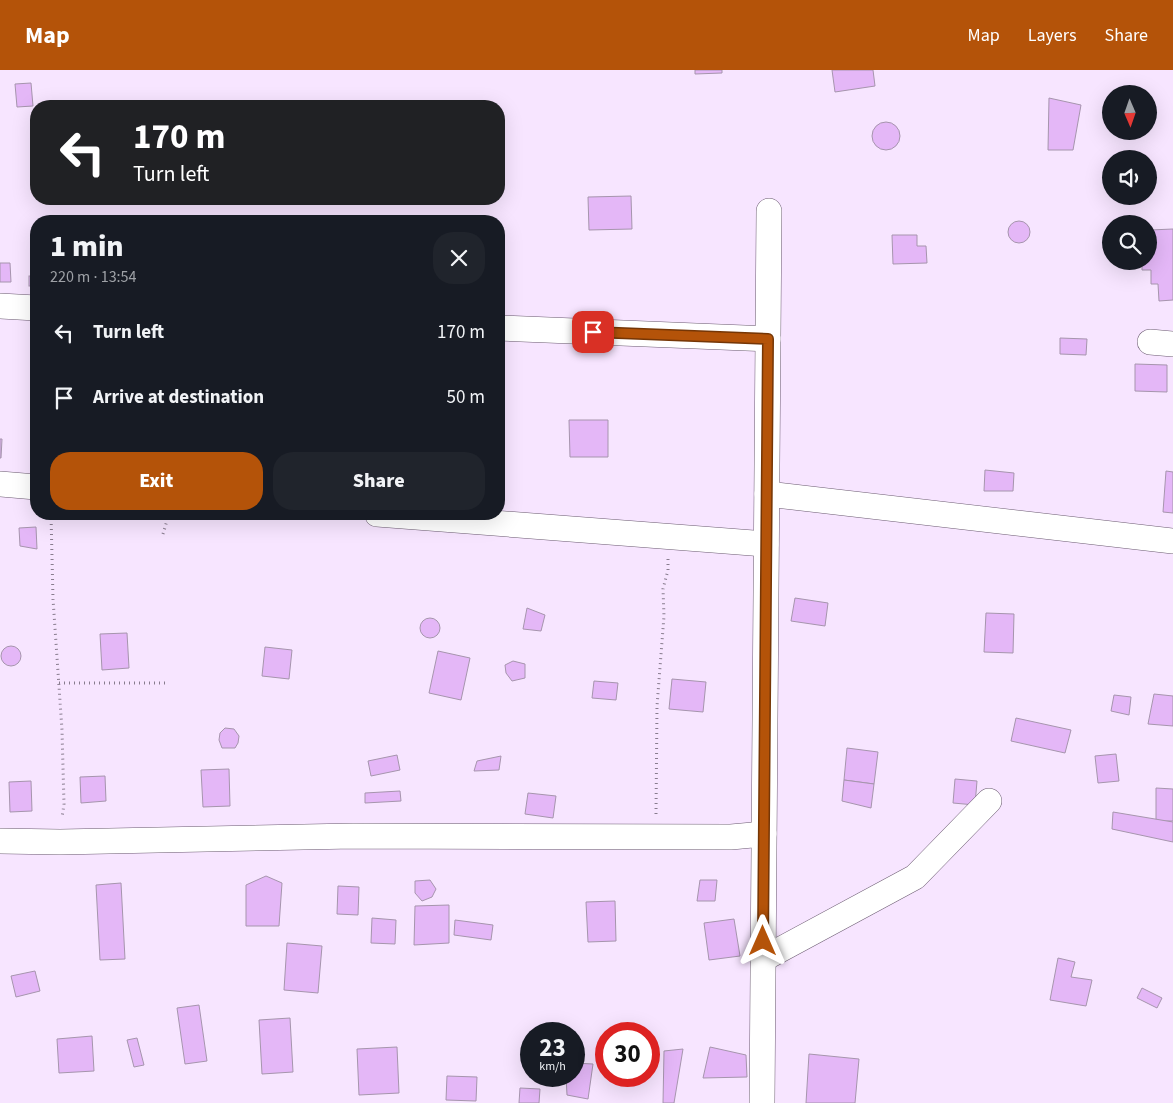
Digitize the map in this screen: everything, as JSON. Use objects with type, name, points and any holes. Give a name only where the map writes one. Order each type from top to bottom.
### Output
[{"type":"street","points":[[762,1103],[769,211]]},
{"type":"street","points":[[0,306],[30,308]]},
{"type":"street","points":[[505,328],[768,339]]},
{"type":"street","points":[[0,484],[30,486]]},
{"type":"street","points":[[767,494],[1173,541]]},
{"type":"street","points":[[456,520],[766,544]]},
{"type":"street","points":[[763,959],[915,877],[989,802]]},
{"type":"street","points":[[0,841],[60,842],[353,836],[731,837],[764,834]]},
{"type":"path","points":[[52,520],[64,804]]},
{"type":"path","points":[[163,534],[167,520]]},
{"type":"path","points":[[655,836],[657,706],[664,616],[663,589],[668,570],[666,536]]},
{"type":"path","points":[[58,683],[167,683]]},
{"type":"building","points":[[695,70],[722,70],[722,73],[695,74]]},
{"type":"building","points":[[832,70],[873,70],[875,86],[835,92]]},
{"type":"building","points":[[31,83],[32,100],[30,100],[30,106],[17,107],[15,84]]},
{"type":"building","points":[[1049,98],[1081,105],[1073,150],[1048,150]]},
{"type":"building","points":[[886,122],[896,126],[900,136],[896,146],[886,150],[876,146],[872,136],[876,126]]},
{"type":"building","points":[[631,196],[632,229],[589,230],[588,197]]},
{"type":"building","points":[[1019,221],[1027,224],[1030,232],[1027,240],[1019,243],[1011,240],[1008,232],[1011,224]]},
{"type":"building","points":[[1173,229],[1173,300],[1159,301],[1158,284],[1151,284],[1151,270],[1157,270],[1157,230]]},
{"type":"building","points":[[892,235],[917,235],[917,246],[926,246],[927,263],[893,264]]},
{"type":"building","points":[[0,263],[10,263],[11,282],[0,282]]},
{"type":"building","points":[[1060,338],[1087,339],[1086,355],[1060,354]]},
{"type":"building","points":[[1135,364],[1167,365],[1167,392],[1135,391]]},
{"type":"building","points":[[569,420],[608,420],[608,457],[570,457]]},
{"type":"building","points":[[0,439],[2,439],[1,458],[0,458]]},
{"type":"building","points":[[985,470],[1014,473],[1013,491],[984,491]]},
{"type":"building","points":[[1166,471],[1173,472],[1173,513],[1163,512]]},
{"type":"building","points":[[36,527],[37,549],[20,546],[19,528]]},
{"type":"building","points":[[795,598],[828,603],[825,626],[791,621]]},
{"type":"building","points":[[527,608],[545,615],[541,631],[523,629]]},
{"type":"building","points":[[986,613],[1014,614],[1013,653],[984,652]]},
{"type":"building","points":[[430,618],[437,621],[440,628],[437,635],[430,638],[423,635],[420,628],[423,621]]},
{"type":"building","points":[[127,633],[129,668],[102,670],[100,634]]},
{"type":"building","points":[[11,646],[18,649],[21,656],[18,663],[11,666],[4,663],[1,656],[4,649]]},
{"type":"building","points":[[265,647],[292,650],[289,679],[262,676]]},
{"type":"building","points":[[438,651],[470,658],[461,700],[429,693]]},
{"type":"building","points":[[513,661],[525,664],[525,678],[512,681],[506,673],[505,665]]},
{"type":"building","points":[[672,679],[706,682],[703,712],[669,709]]},
{"type":"building","points":[[594,681],[618,683],[616,700],[592,698]]},
{"type":"building","points":[[1154,694],[1173,696],[1173,726],[1148,724]]},
{"type":"building","points":[[1114,695],[1131,697],[1129,715],[1111,711]]},
{"type":"building","points":[[1016,718],[1071,730],[1065,753],[1011,741]]},
{"type":"building","points":[[225,728],[234,729],[239,736],[235,748],[222,748],[219,740],[220,733]]},
{"type":"building","points":[[847,748],[878,752],[874,784],[844,780]]},
{"type":"building","points":[[1116,754],[1119,781],[1098,783],[1095,756]]},
{"type":"building","points":[[397,755],[400,770],[371,776],[368,761]]},
{"type":"building","points":[[501,756],[499,770],[474,771],[477,761]]},
{"type":"building","points":[[229,769],[230,806],[203,807],[201,770]]},
{"type":"building","points":[[105,776],[106,801],[81,803],[80,777]]},
{"type":"building","points":[[955,779],[977,781],[975,805],[953,803]]},
{"type":"building","points":[[844,780],[874,784],[871,808],[842,801]]},
{"type":"building","points":[[31,781],[32,811],[10,812],[9,782]]},
{"type":"building","points":[[1156,788],[1173,789],[1173,821],[1156,821]]},
{"type":"building","points":[[400,791],[401,801],[365,803],[365,793]]},
{"type":"building","points":[[528,793],[556,796],[553,818],[525,814]]},
{"type":"building","points":[[1113,812],[1173,822],[1173,842],[1112,829]]},
{"type":"building","points":[[266,876],[282,883],[279,926],[246,926],[246,885]]},
{"type":"building","points":[[430,880],[436,889],[432,897],[422,901],[415,893],[415,881]]},
{"type":"building","points":[[700,880],[717,880],[715,901],[697,901]]},
{"type":"building","points":[[121,883],[125,959],[100,960],[96,885]]},
{"type":"building","points":[[338,886],[359,887],[358,915],[337,914]]},
{"type":"building","points":[[615,901],[616,941],[588,942],[586,902]]},
{"type":"building","points":[[449,905],[449,943],[414,945],[415,906]]},
{"type":"building","points":[[372,918],[396,920],[395,944],[371,943]]},
{"type":"building","points":[[734,919],[740,956],[709,960],[704,923]]},
{"type":"building","points":[[455,920],[493,925],[491,940],[454,935]]},
{"type":"building","points":[[287,943],[322,946],[318,993],[284,990]]},
{"type":"building","points":[[1058,958],[1075,962],[1071,977],[1092,980],[1086,1006],[1050,1000]]},
{"type":"building","points":[[35,971],[40,991],[16,997],[11,976]]},
{"type":"building","points":[[1142,988],[1162,998],[1157,1008],[1137,998]]},
{"type":"building","points":[[199,1005],[207,1061],[185,1064],[177,1008]]},
{"type":"building","points":[[290,1018],[293,1072],[262,1074],[259,1020]]},
{"type":"building","points":[[92,1036],[94,1071],[59,1073],[57,1039]]},
{"type":"building","points":[[137,1038],[144,1065],[134,1067],[127,1040]]},
{"type":"building","points":[[397,1047],[399,1093],[359,1095],[357,1049]]},
{"type":"building","points":[[710,1047],[746,1055],[747,1077],[703,1078]]},
{"type":"building","points":[[683,1049],[674,1103],[663,1103],[664,1051]]},
{"type":"building","points":[[809,1054],[859,1059],[855,1103],[806,1103]]},
{"type":"building","points":[[585,1064],[593,1064],[588,1099],[567,1095],[567,1087],[585,1087]]},
{"type":"building","points":[[447,1076],[477,1077],[476,1101],[446,1100]]},
{"type":"building","points":[[520,1088],[540,1089],[539,1103],[519,1103]]},
{"type":"route","points":[[593,332],[768,339],[763,941]]}]
